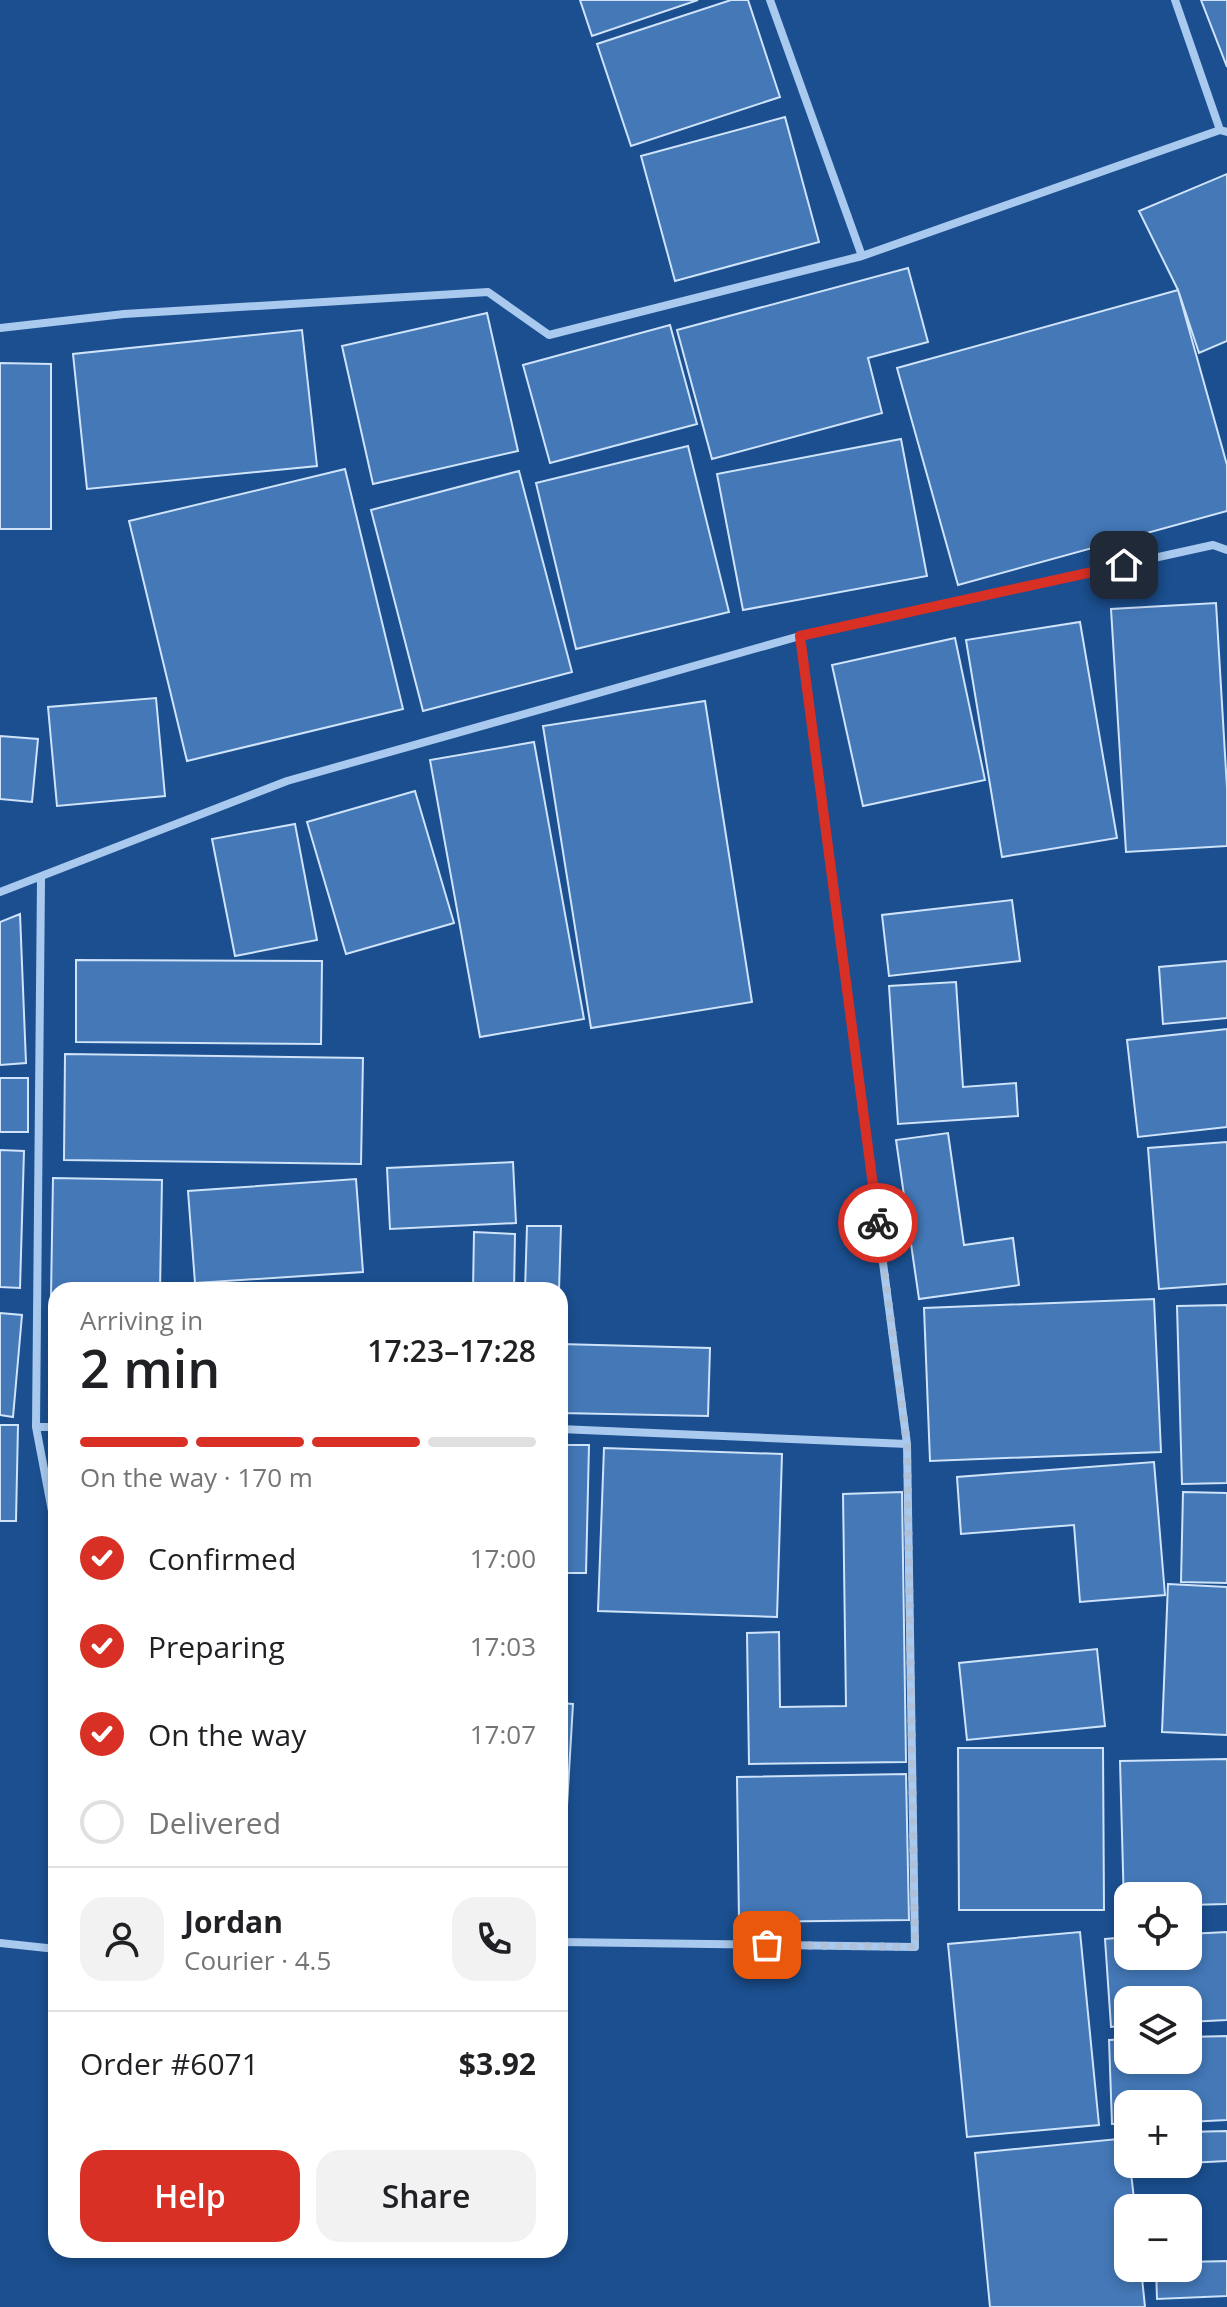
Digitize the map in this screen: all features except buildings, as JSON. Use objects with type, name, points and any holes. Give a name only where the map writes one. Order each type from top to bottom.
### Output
[{"type":"street","points":[[770,0],[862,256]]},
{"type":"street","points":[[0,328],[124,314],[488,292],[549,335],[862,256],[1224,131],[1175,0]]},
{"type":"street","points":[[0,892],[41,879],[287,781],[800,636],[1213,545],[1227,550]]},
{"type":"street","points":[[568,1942],[915,1947],[907,1444],[800,636]]},
{"type":"street","points":[[41,879],[36,1427],[48,1490]]},
{"type":"street","points":[[36,1427],[48,1427]]},
{"type":"street","points":[[568,1429],[907,1444]]},
{"type":"street","points":[[0,1943],[48,1948]]},
{"type":"way so far","points":[[767,1945],[915,1947],[907,1444],[878,1223]]},
{"type":"route","points":[[878,1223],[800,636],[1124,565]]}]
